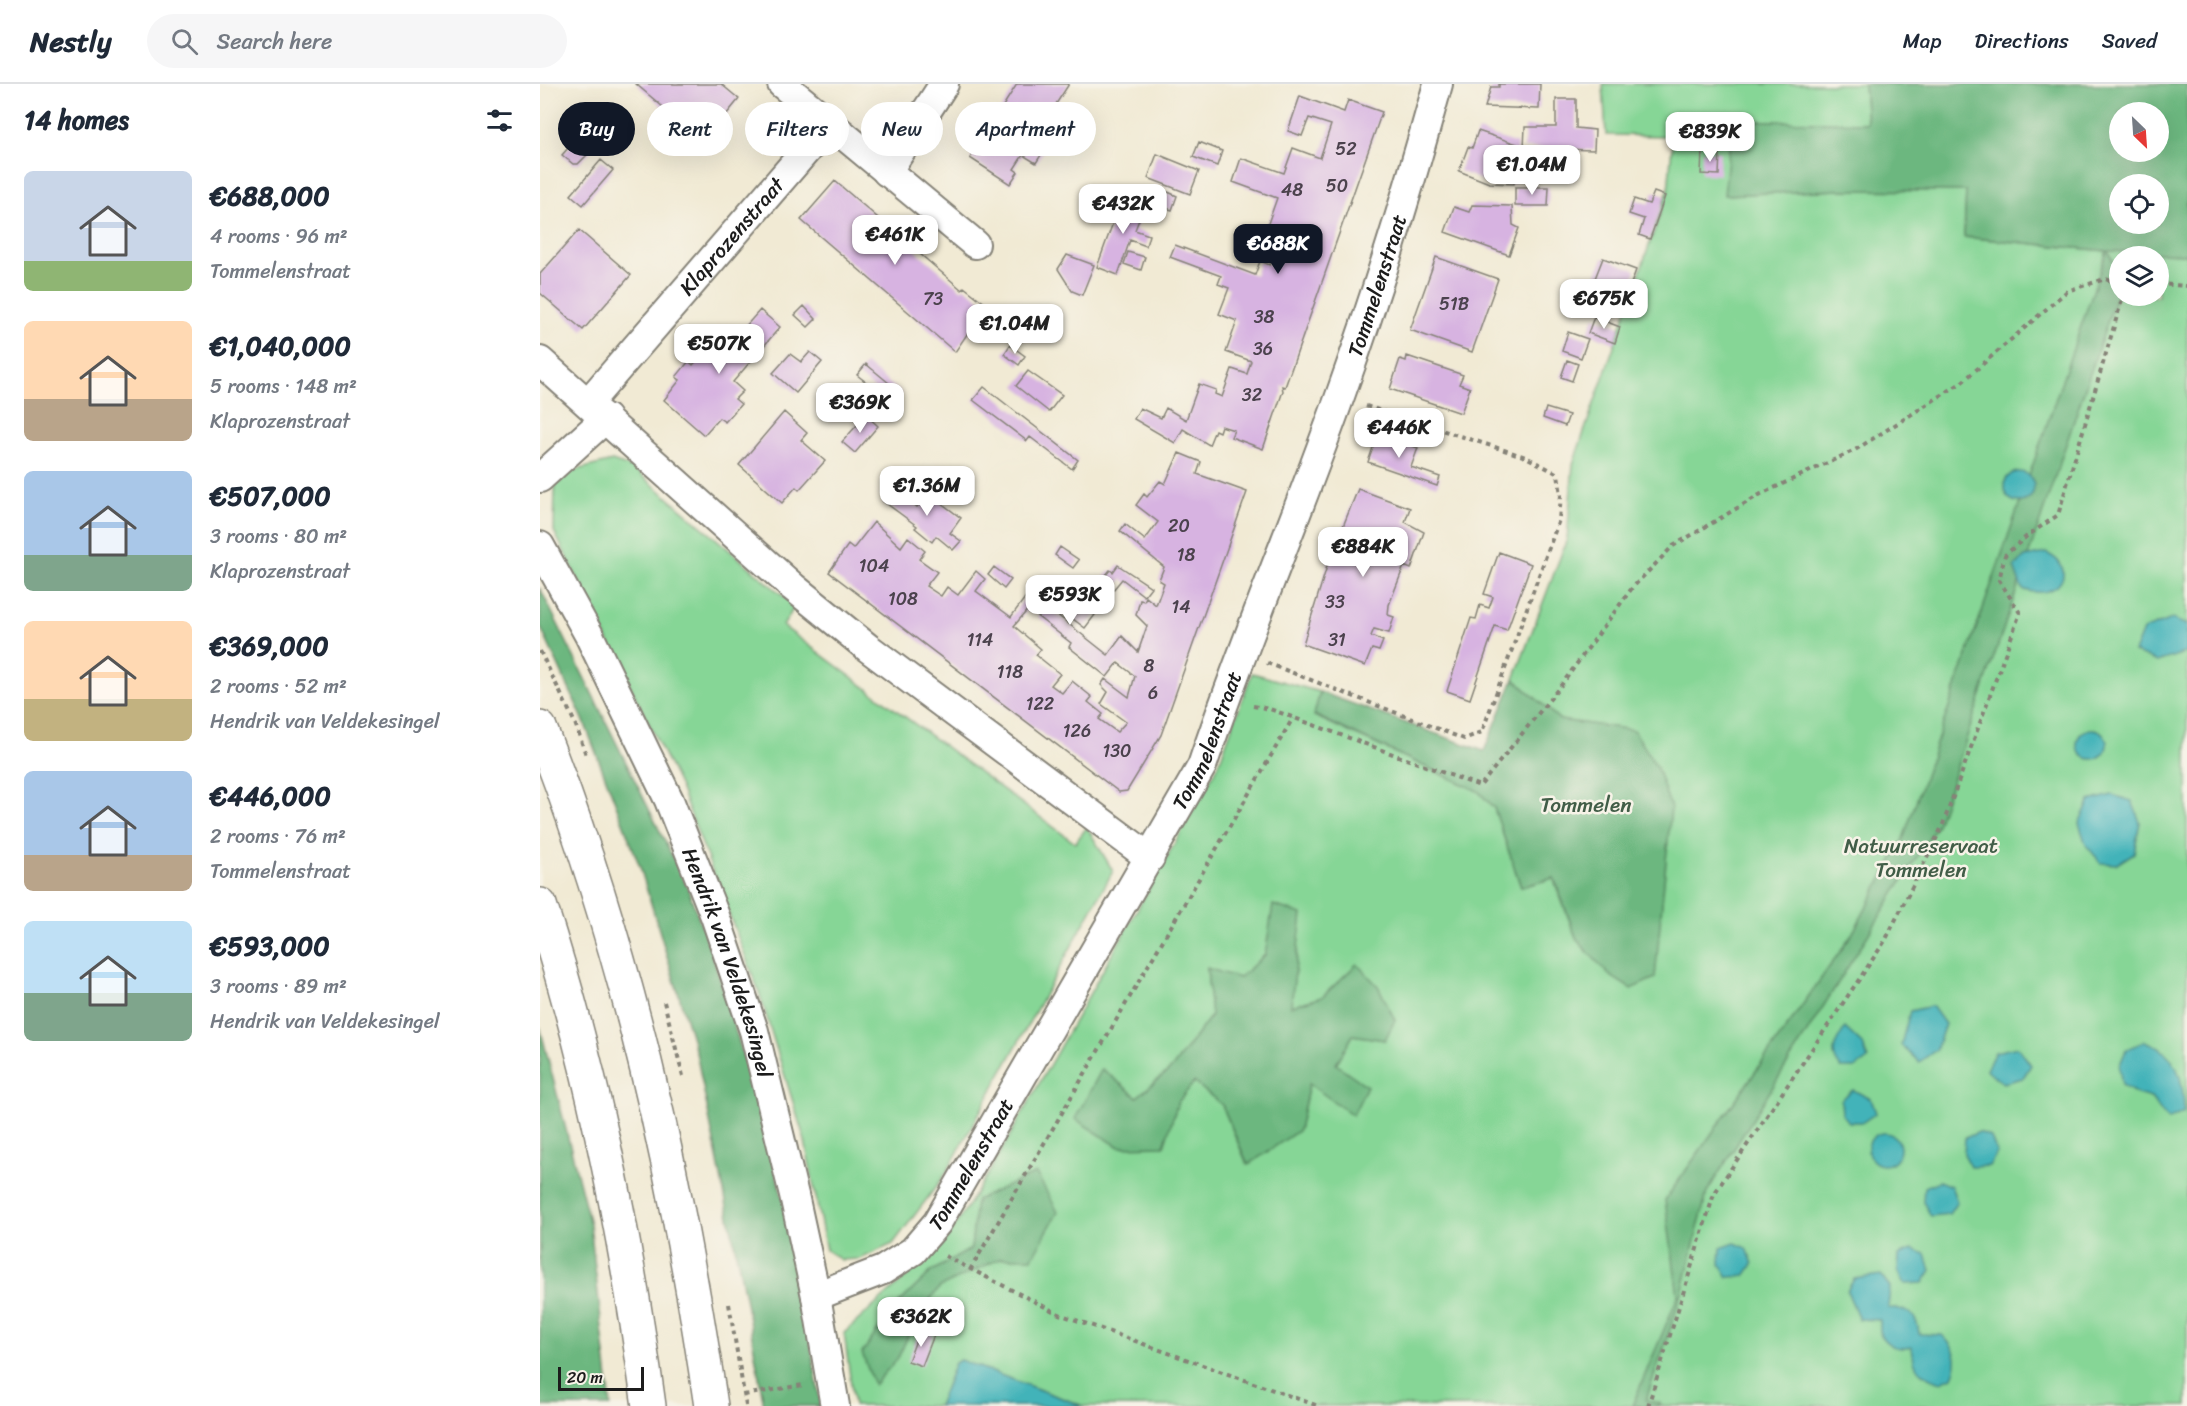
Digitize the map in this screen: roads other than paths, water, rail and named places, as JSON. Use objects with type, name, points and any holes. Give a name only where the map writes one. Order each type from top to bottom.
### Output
[{"type":"highway","points":[[540,728],[576,823],[634,1019],[668,1156],[688,1258],[711,1406]]},
{"type":"highway","points":[[540,905],[584,1059],[616,1195],[649,1406]]},
{"type":"street","points":[[782,84],[803,102]]},
{"type":"street","points":[[887,172],[944,84]]},
{"type":"street","name":"Tommelenstraat","points":[[816,1296],[884,1270],[913,1251],[937,1223],[1202,766],[1242,653],[1340,397],[1398,226],[1438,84]]},
{"type":"street","points":[[849,141],[975,244]]},
{"type":"street","name":"Klaprozenstraat","points":[[597,411],[803,156]]},
{"type":"street","points":[[540,361],[793,587],[868,648],[1150,858]]},
{"type":"street","points":[[540,478],[597,411]]},
{"type":"street","name":"Hendrik van Veldekesingel","points":[[540,546],[589,635],[669,800],[715,916],[754,1031],[795,1195],[833,1393]]},
{"type":"water","points":[[2019,472],[2030,476],[2034,487],[2030,498],[2019,502],[2008,498],[2004,487],[2008,476]]},
{"type":"water","points":[[2046,553],[2056,559],[2062,567],[2061,582],[2055,588],[2046,591],[2035,592],[2022,589],[2014,567],[2025,557]]},
{"type":"water","points":[[2172,619],[2187,625],[2187,652],[2157,662],[2134,652],[2143,630]]},
{"type":"water","points":[[2092,729],[2103,733],[2107,744],[2103,755],[2092,759],[2081,755],[2077,744],[2081,733]]},
{"type":"water","points":[[2112,795],[2132,801],[2140,822],[2134,853],[2117,864],[2101,863],[2086,845],[2079,823],[2090,801]]},
{"type":"water","points":[[1932,1006],[1945,1024],[1936,1050],[1919,1062],[1901,1045],[1910,1011]]},
{"type":"water","points":[[1845,1028],[1863,1045],[1868,1059],[1855,1068],[1841,1068],[1835,1058],[1834,1048]]},
{"type":"water","points":[[2145,1041],[2156,1046],[2172,1060],[2183,1089],[2184,1112],[2168,1120],[2151,1098],[2137,1094],[2122,1085],[2119,1067],[2126,1050]]},
{"type":"water","points":[[2018,1047],[2031,1065],[2023,1078],[2003,1083],[1986,1070],[1995,1052]]},
{"type":"water","points":[[1853,1090],[1871,1099],[1876,1113],[1863,1122],[1849,1122],[1842,1114],[1841,1100]]},
{"type":"water","points":[[1979,1132],[1991,1137],[1997,1153],[1989,1166],[1971,1167],[1964,1154],[1965,1138]]},
{"type":"water","points":[[1884,1133],[1895,1138],[1900,1149],[1895,1160],[1884,1165],[1873,1160],[1868,1149],[1873,1138]]},
{"type":"water","points":[[1939,1181],[1951,1186],[1957,1202],[1949,1214],[1931,1216],[1923,1202],[1924,1187]]},
{"type":"water","points":[[1735,1243],[1747,1248],[1753,1264],[1745,1276],[1728,1277],[1720,1264],[1721,1248]]},
{"type":"water","points":[[1913,1249],[1925,1254],[1931,1270],[1923,1283],[1905,1284],[1898,1271],[1899,1255]]},
{"type":"water","points":[[1881,1275],[1890,1287],[1888,1308],[1900,1309],[1910,1314],[1916,1322],[1919,1334],[1942,1335],[1951,1345],[1956,1359],[1952,1377],[1941,1382],[1923,1373],[1916,1366],[1912,1347],[1894,1347],[1880,1335],[1880,1320],[1859,1319],[1847,1291],[1854,1279]]},
{"type":"water","points":[[960,1360],[1083,1406],[938,1406],[955,1363]]},
{"type":"park label","name":"Tommelen","points":[[1586,805]]},
{"type":"park label","name":"Natuurreservaat Tommelen","points":[[1921,858]]}]
